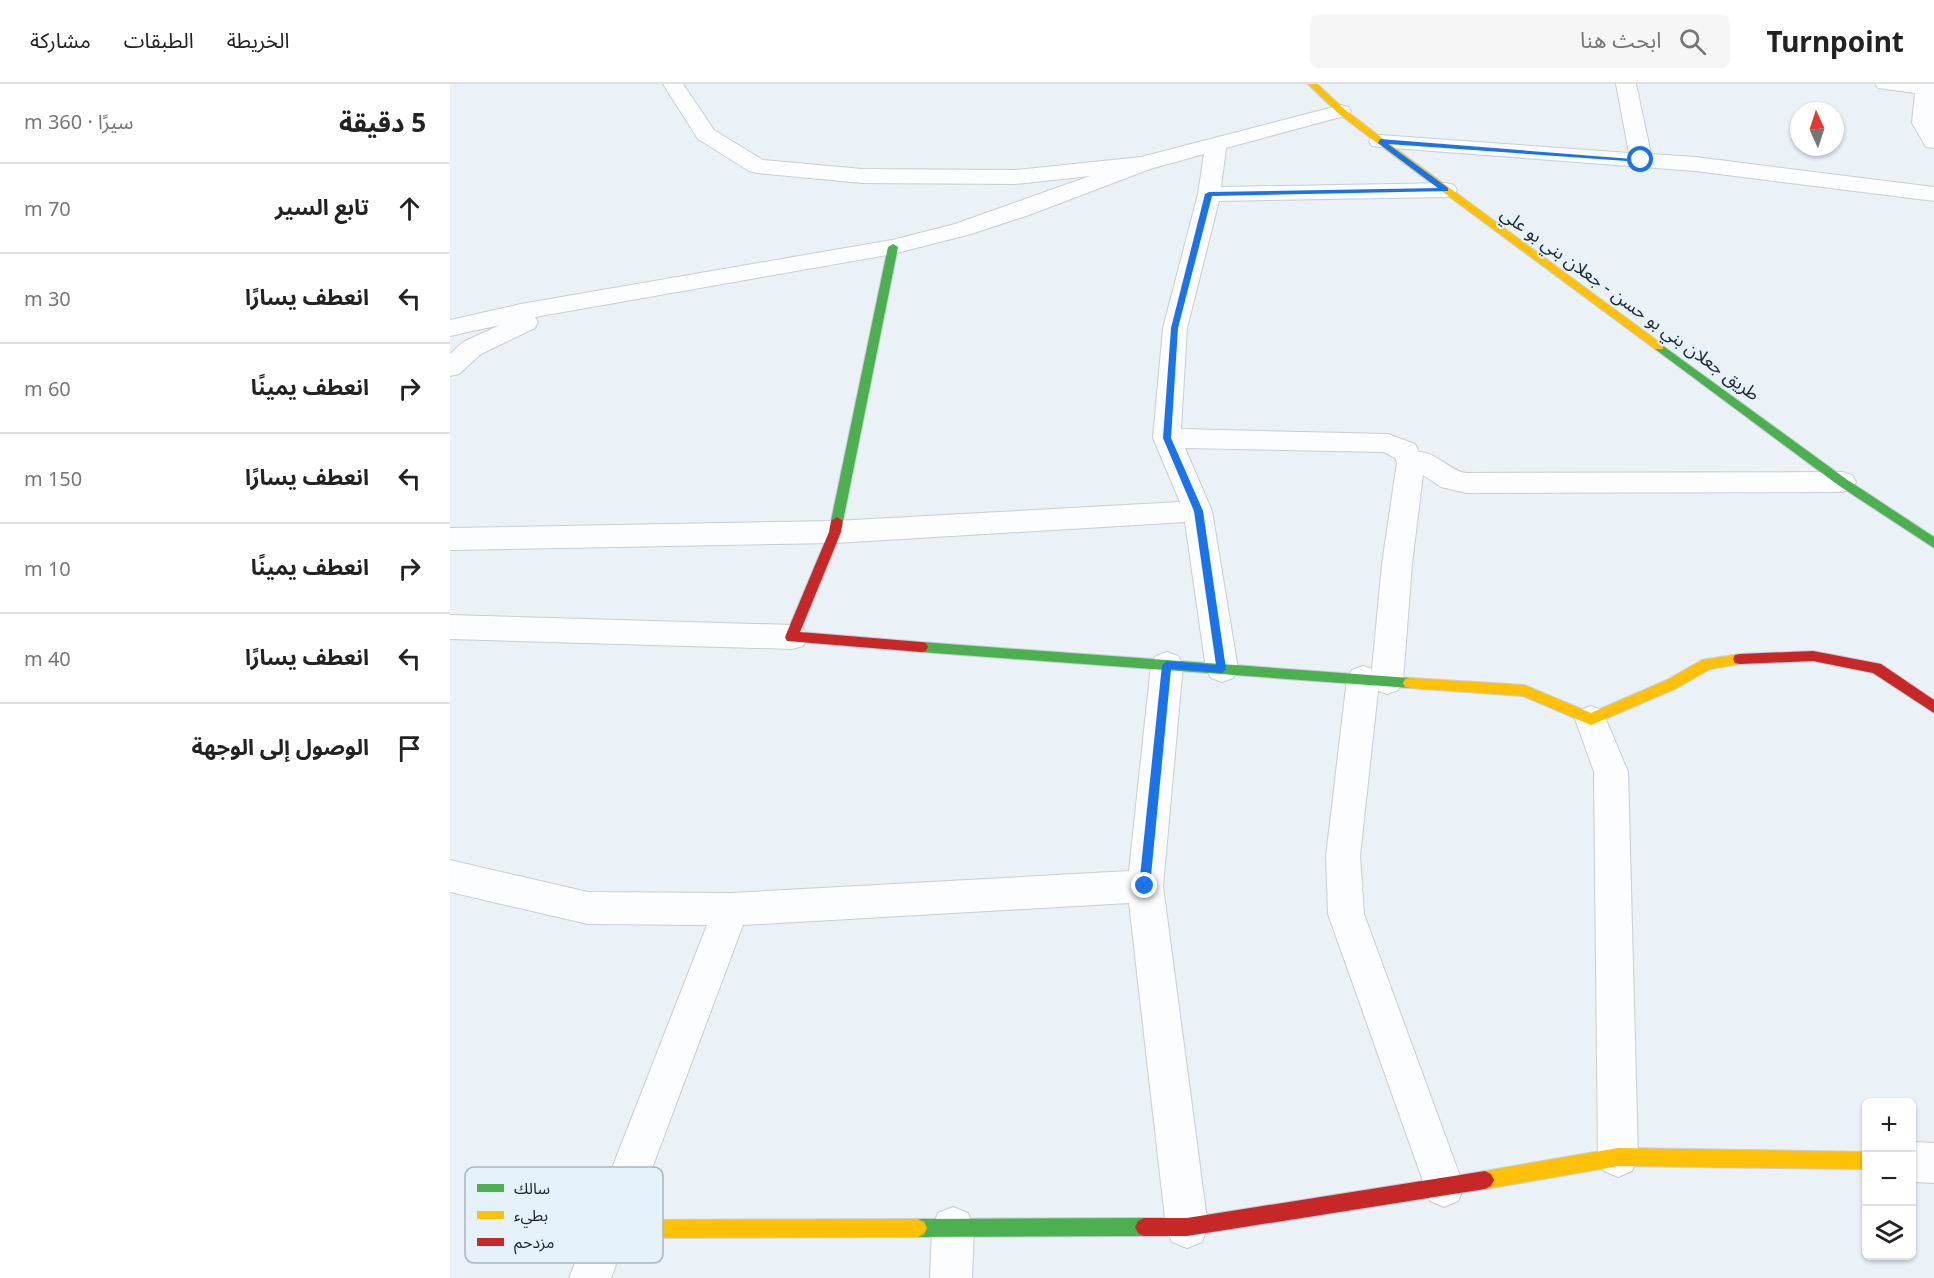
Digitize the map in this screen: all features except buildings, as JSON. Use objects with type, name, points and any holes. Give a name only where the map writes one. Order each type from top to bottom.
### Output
[{"type":"street","points":[[673,84],[706,134],[757,166],[862,176],[1015,177],[1142,164]]},
{"type":"street","name":"طريق جعلان بني بو حسن - جعلان بني بو علي","points":[[1312,84],[1341,111],[1446,190],[1842,482],[1934,543]]},
{"type":"street","points":[[1626,84],[1641,160]]},
{"type":"street","points":[[1886,84],[1924,86],[1926,102],[1923,123],[1934,142]]},
{"type":"street","points":[[450,328],[469,322],[582,301],[893,246],[963,229],[1021,210],[1142,164],[1341,111]]},
{"type":"street","points":[[1380,141],[1695,164],[1934,194]]},
{"type":"street","points":[[1216,144],[1209,194],[1174,328],[1167,438],[1198,511],[1222,669]]},
{"type":"street","points":[[1209,194],[1446,190]]},
{"type":"street","points":[[792,637],[835,532],[893,246]]},
{"type":"street","points":[[450,368],[472,348],[523,323],[582,301]]},
{"type":"street","points":[[1167,438],[1388,443],[1405,451],[1411,462],[1397,564],[1343,856],[1346,914],[1444,1187]]},
{"type":"street","points":[[1411,462],[1424,462],[1441,477],[1452,482],[1466,483],[1842,482]]},
{"type":"street","points":[[450,539],[835,532],[1198,511]]},
{"type":"street","points":[[450,627],[792,637],[1524,691],[1591,719],[1672,684],[1707,664],[1755,657],[1813,656],[1876,668],[1934,707]]},
{"type":"street","points":[[1167,665],[1145,886],[1187,1227]]},
{"type":"street","points":[[1591,719],[1611,772],[1618,1157]]},
{"type":"street","points":[[450,876],[588,908],[731,909],[1145,886]]},
{"type":"street","points":[[631,1167],[731,909]]},
{"type":"street","points":[[663,1229],[1187,1227],[1618,1157],[1862,1161]]},
{"type":"street","points":[[1916,1162],[1934,1162]]},
{"type":"street","points":[[951,1278],[953,1228]]},
{"type":"street","points":[[590,1278],[595,1263]]},
{"type":"traffic: fast","points":[[837,521],[893,247]]},
{"type":"traffic: fast","points":[[1659,347],[1842,482],[1934,543]]},
{"type":"traffic: fast","points":[[921,647],[1410,683]]},
{"type":"traffic: fast","points":[[918,1228],[1144,1227]]},
{"type":"traffic: slow","points":[[1312,84],[1341,111],[1380,141],[1659,347]]},
{"type":"traffic: slow","points":[[1410,683],[1524,691],[1591,719],[1672,684],[1707,664],[1740,659]]},
{"type":"traffic: slow","points":[[1485,1180],[1618,1157],[1862,1161]]},
{"type":"traffic: slow","points":[[663,1229],[918,1228]]},
{"type":"traffic: jam","points":[[837,521],[835,532],[792,637],[921,647]]},
{"type":"traffic: jam","points":[[1740,659],[1813,656],[1876,668],[1934,707]]},
{"type":"traffic: jam","points":[[1144,1227],[1187,1227],[1485,1180]]},
{"type":"route","points":[[1145,886],[1167,665],[1222,669],[1198,511],[1167,438],[1174,328],[1209,194],[1446,190],[1380,141],[1641,160]]}]
